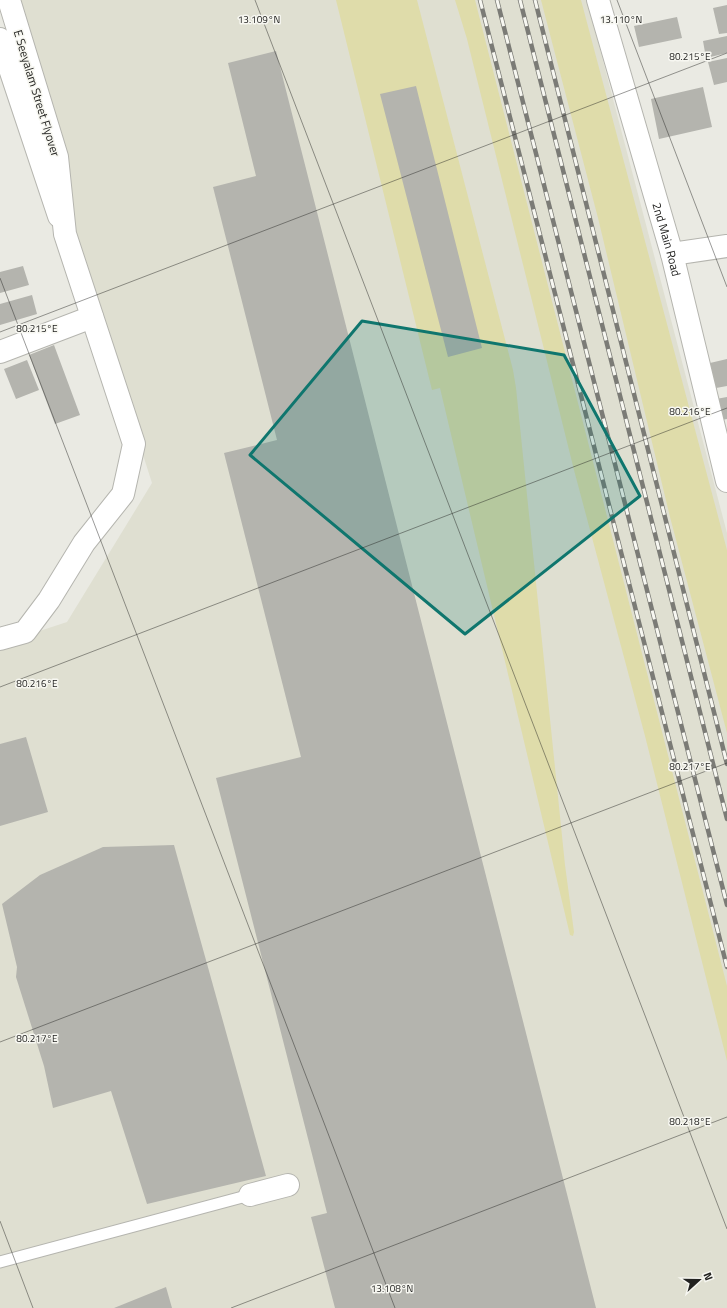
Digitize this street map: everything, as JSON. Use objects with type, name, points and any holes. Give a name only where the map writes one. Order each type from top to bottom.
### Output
[{"type":"street","name":"E Seeyalam Street Flyover","points":[[9,0],[57,157],[65,234]]},
{"type":"street","name":"2nd Main Road","points":[[598,0],[672,254],[727,482]]},
{"type":"street","points":[[0,40],[134,444],[123,494],[84,543],[49,600],[25,632],[0,639]]},
{"type":"street","points":[[672,254],[727,246]]},
{"type":"street","points":[[0,352],[92,317]]},
{"type":"street","points":[[250,1195],[288,1185]]},
{"type":"lane","points":[[0,1262],[250,1195]]},
{"type":"highlighted area","points":[[362,321],[564,355],[640,496],[465,634],[250,455]]},
{"type":"shaded area","points":[[0,0],[587,0],[727,533],[727,1308],[0,1308],[0,644],[67,622],[152,483],[0,8]]},
{"type":"shaded area","points":[[336,0],[417,0],[513,370],[565,865],[574,932],[573,936],[570,935],[440,388],[432,390]]},
{"type":"shaded area","points":[[455,0],[475,0],[727,986],[727,1061],[645,736],[574,470],[467,39]]},
{"type":"shaded area","points":[[541,0],[581,0],[727,550],[727,733],[670,517],[598,218]]},
{"type":"building","points":[[727,5],[727,33],[719,34],[713,8]]},
{"type":"building","points":[[677,17],[682,38],[639,47],[634,26]]},
{"type":"building","points":[[727,36],[727,53],[706,58],[703,41]]},
{"type":"building","points":[[276,51],[596,1308],[335,1308],[311,1217],[327,1213],[216,778],[301,757],[224,453],[277,440],[213,187],[256,176],[228,63]]},
{"type":"building","points":[[727,58],[727,82],[714,85],[708,62]]},
{"type":"building","points":[[416,86],[482,348],[448,357],[380,94]]},
{"type":"building","points":[[703,87],[712,127],[659,139],[651,99]]},
{"type":"building","points":[[23,266],[29,285],[0,293],[0,272]]},
{"type":"building","points":[[32,295],[37,314],[0,325],[0,304]]},
{"type":"building","points":[[54,345],[80,415],[55,424],[29,355]]},
{"type":"building","points":[[727,359],[727,386],[716,388],[710,363]]},
{"type":"building","points":[[27,360],[39,390],[16,399],[4,369]]},
{"type":"building","points":[[727,397],[727,419],[721,420],[716,399]]},
{"type":"building","points":[[26,737],[48,812],[0,826],[0,744]]},
{"type":"building","points":[[174,845],[266,1176],[147,1204],[111,1091],[53,1108],[44,1066],[16,977],[17,967],[2,904],[40,875],[103,847]]},
{"type":"building","points":[[166,1287],[172,1308],[114,1308]]},
{"type":"railway","points":[[480,0],[727,967]]},
{"type":"railway","points":[[497,0],[727,905]]},
{"type":"railway","points":[[520,0],[727,819]]},
{"type":"railway","points":[[535,0],[727,764]]}]
